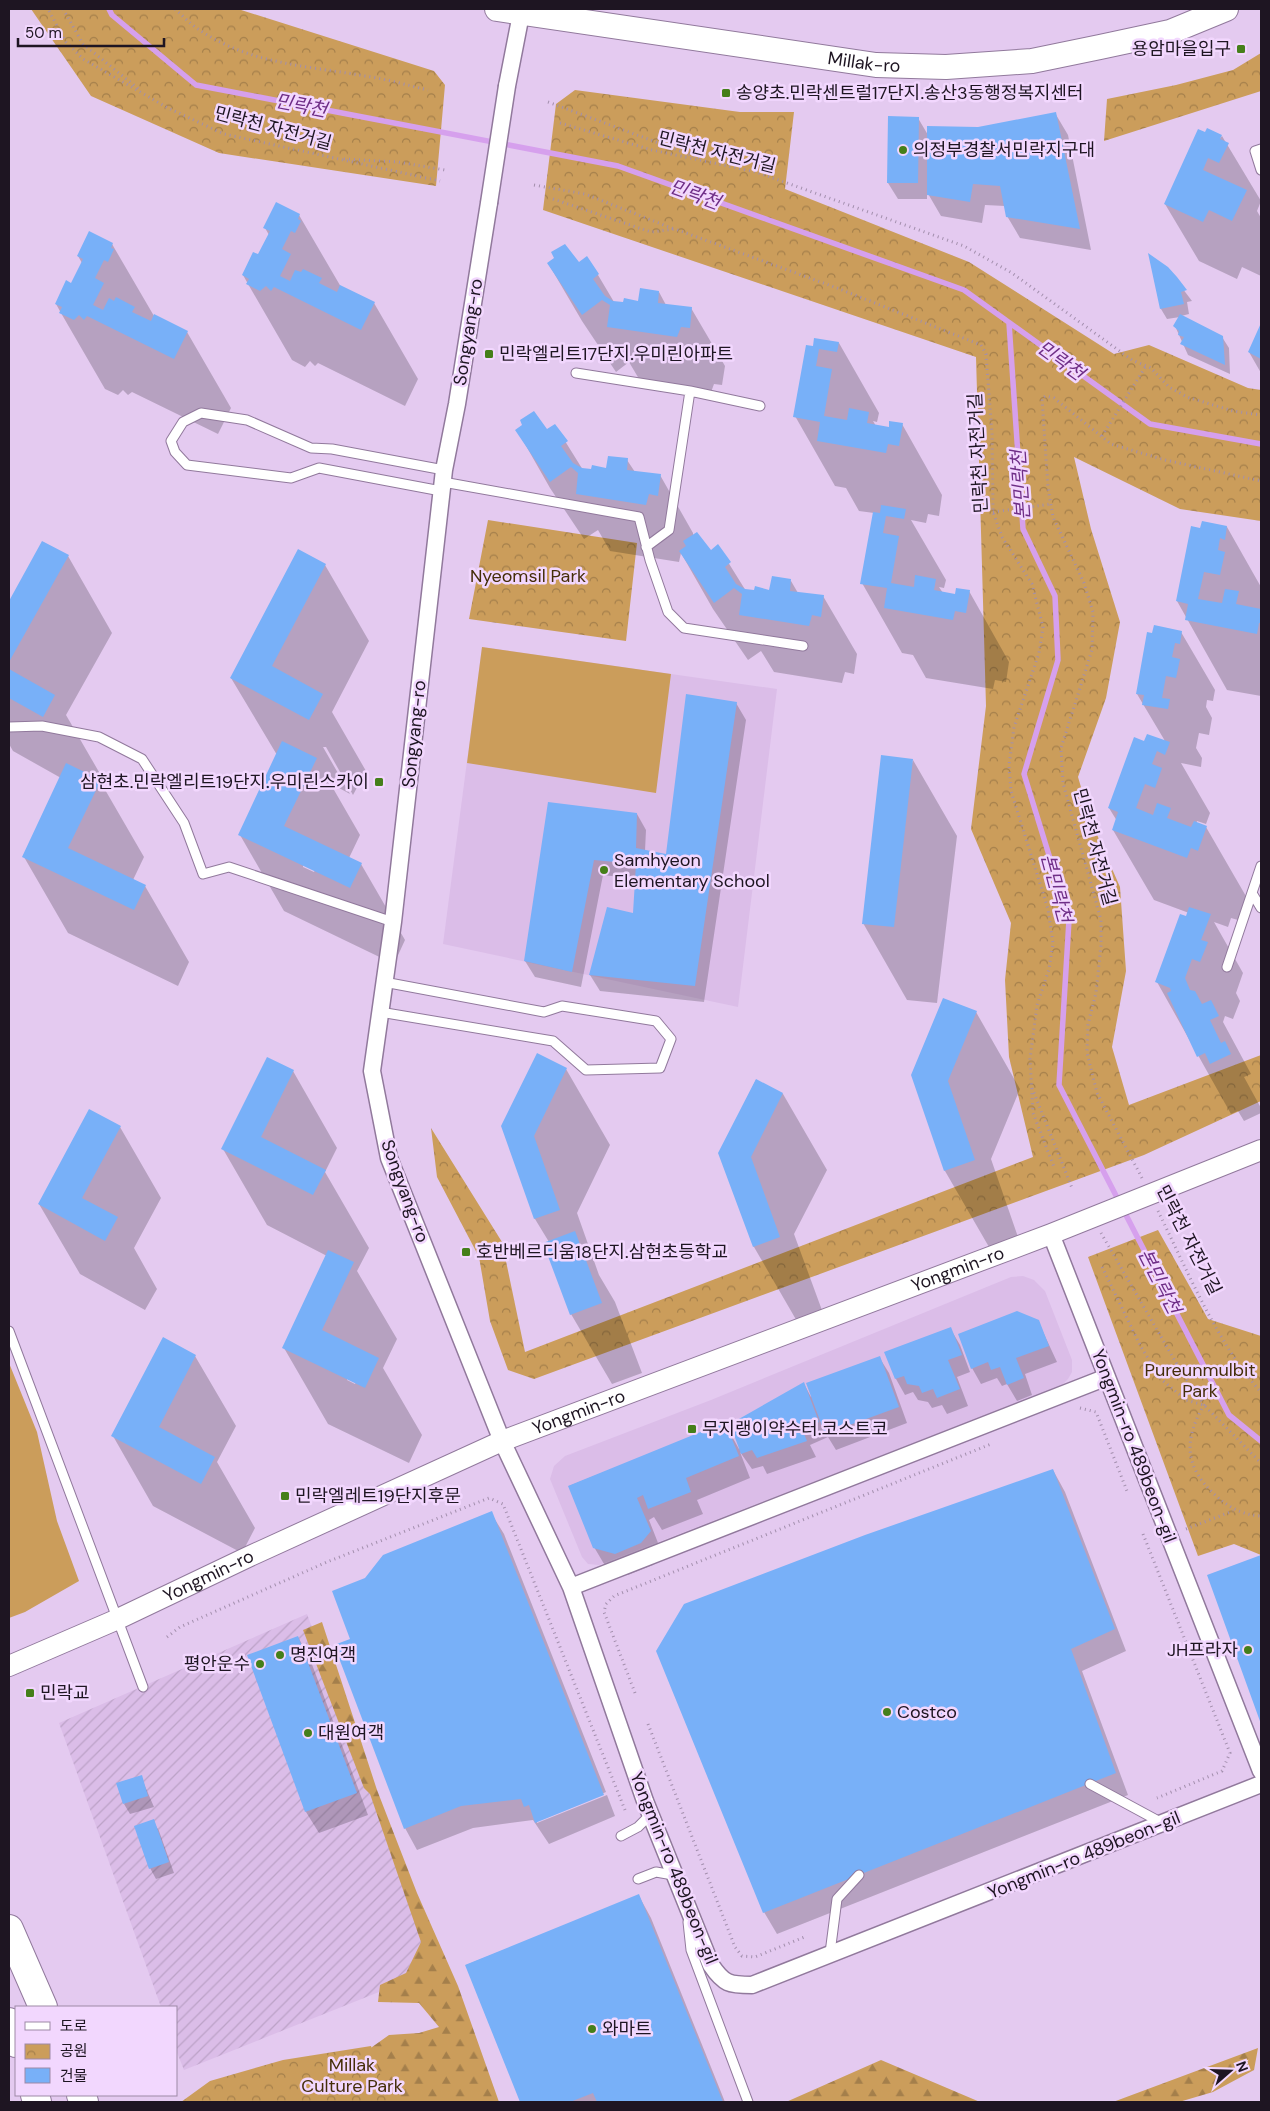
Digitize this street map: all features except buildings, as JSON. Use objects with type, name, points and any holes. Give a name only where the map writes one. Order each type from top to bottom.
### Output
[{"type":"highway","points":[[9,1929],[43,2006]]},
{"type":"highway","points":[[9,1936],[33,2006]]},
{"type":"highway","points":[[9,2022],[15,2040]]},
{"type":"main road","name":"Millak-ro","points":[[498,9],[522,11],[876,65],[946,67],[1032,61],[1170,32],[1226,9]]},
{"type":"street","name":"Songyang-ro","points":[[502,1441],[389,1158],[372,1071],[393,922],[443,481],[457,404],[507,86],[522,11]]},
{"type":"street","name":"Yongmin-ro","points":[[9,1666],[118,1619],[248,1557],[502,1441],[1093,1218],[1261,1150]]},
{"type":"street","name":"Yongmin-ro 489beon-gil","points":[[1051,1234],[1261,1771]]},
{"type":"street","points":[[571,1587],[1107,1377]]},
{"type":"street","name":"Yongmin-ro 489beon-gil","points":[[502,1441],[571,1587],[650,1815],[711,1965],[721,1980],[734,1985],[752,1985],[1164,1824],[1261,1784]]},
{"type":"lane","points":[[1261,149],[1255,151],[1261,170]]},
{"type":"lane","points":[[576,373],[690,391],[760,406]]},
{"type":"lane","points":[[646,547],[669,530],[690,391]]},
{"type":"lane","points":[[443,481],[332,449],[311,448],[247,420],[201,413],[183,422],[171,441],[175,452],[187,465],[291,478],[319,468],[443,481],[639,517],[646,547],[668,612],[684,628],[803,646]]},
{"type":"lane","points":[[9,727],[42,726],[99,737],[142,758],[184,823],[203,874],[228,867],[393,922]]},
{"type":"lane","points":[[1227,967],[1261,866]]},
{"type":"lane","points":[[1252,892],[1261,908]]},
{"type":"lane","points":[[380,1012],[553,1041],[586,1070],[660,1068],[671,1039],[656,1021],[562,1006],[544,1012],[384,982]]},
{"type":"lane","points":[[9,1331],[143,1687]]},
{"type":"lane","points":[[1090,1784],[1164,1824]]},
{"type":"lane","points":[[621,1836],[638,1827],[650,1815]]},
{"type":"lane","points":[[638,1879],[656,1872],[673,1875]]},
{"type":"lane","points":[[830,1953],[837,1899],[859,1875]]},
{"type":"lane","points":[[686,1906],[691,1950],[748,2102]]},
{"type":"path","points":[[63,9],[82,44],[148,97]]},
{"type":"path","points":[[175,9],[199,30],[228,47],[254,56],[292,66],[366,76],[428,90]]},
{"type":"path","name":"민락천 자전거길","points":[[49,11],[66,42],[83,59],[148,97],[224,134],[440,181]]},
{"type":"path","points":[[548,102],[708,162]]},
{"type":"path","name":"민락천 자전거길","points":[[560,123],[652,150],[756,172],[964,246],[1012,272],[1132,360],[1146,366],[1169,387],[1187,397],[1233,411],[1261,415]]},
{"type":"path","points":[[333,158],[398,162],[446,170]]},
{"type":"path","points":[[534,185],[584,194],[675,229]]},
{"type":"path","name":"민락천 자전거길","points":[[552,199],[651,232],[675,229],[837,288],[981,345],[986,354],[992,434],[993,512],[1002,538],[1032,584],[1043,626],[1039,653],[1014,728],[1008,766],[1011,790],[1048,909],[1053,943],[1049,969],[1036,1005],[1032,1032],[1031,1085],[1033,1113],[1054,1167]]},
{"type":"path","points":[[1102,436],[1146,366]]},
{"type":"path","name":"민락천 자전거길","points":[[1261,481],[1165,460],[1111,444],[1054,398],[1046,396],[1042,398],[1053,517],[1084,583],[1093,612],[1092,650],[1061,748],[1063,783],[1101,920],[1102,945],[1096,992],[1088,1024],[1087,1053],[1097,1093],[1128,1147],[1150,1195],[1216,1325],[1244,1373],[1261,1392]]},
{"type":"path","points":[[993,512],[1051,504]]},
{"type":"path","points":[[1031,1085],[1072,1188]]},
{"type":"path","points":[[1093,1218],[1204,1405],[1261,1463]]},
{"type":"path","points":[[1102,1267],[1141,1347],[1162,1380],[1186,1400],[1204,1405]]},
{"type":"path","points":[[1204,1405],[1195,1420],[1189,1442],[1194,1471],[1204,1485],[1234,1510],[1261,1516]]},
{"type":"path","points":[[1073,1410],[1082,1407],[1096,1412],[1127,1491]]},
{"type":"path","points":[[635,1693],[604,1612],[606,1604],[614,1596],[1000,1440]]},
{"type":"path","points":[[167,1637],[180,1626],[327,1562],[488,1498],[503,1504],[625,1810]]},
{"type":"path","points":[[1169,1536],[1234,1510]]},
{"type":"path","points":[[1143,1534],[1230,1753],[1222,1771],[1157,1798]]},
{"type":"path","points":[[648,1724],[735,1947],[742,1956],[755,1957],[807,1936]]},
{"type":"shaded area","name":"Samhyeon Elementary School","points":[[482,647],[777,689],[738,1007],[443,944]]},
{"type":"shaded area","points":[[1023,1276],[1034,1280],[1045,1291],[1072,1360],[1072,1372],[1061,1386],[599,1565],[588,1564],[582,1557],[550,1479],[554,1466],[565,1456],[711,1400],[1011,1277]]},
{"type":"shaded area","points":[[307,1614],[439,1968],[184,2070],[178,2055],[178,2006],[161,2006],[59,1723]]},
{"type":"green space","points":[[31,9],[238,9],[434,71],[445,85],[436,186],[219,153],[91,96]]},
{"type":"green space","points":[[1261,53],[1261,91],[1104,141],[1107,99],[1176,85],[1233,70]]},
{"type":"green space","points":[[575,90],[740,112],[794,112],[785,189],[969,262],[1114,354],[1149,345],[1248,388],[1261,390],[1261,521],[1180,509],[1074,457],[1091,529],[1120,622],[1106,698],[1078,777],[1091,821],[1120,887],[1126,971],[1112,1047],[1129,1105],[1261,1055],[1261,1101],[1144,1155],[534,1379],[508,1370],[490,1321],[479,1257],[437,1177],[431,1128],[502,1242],[525,1352],[1033,1157],[1009,1057],[1005,980],[1011,923],[971,829],[986,706],[976,357],[543,210],[556,104]]},
{"type":"green space","name":"Nyeomsil Park","points":[[488,520],[637,543],[626,641],[469,619]]},
{"type":"green space","points":[[482,647],[671,674],[656,793],[467,763]]},
{"type":"green space","name":"Pureunmulbit Park","points":[[1158,1230],[1208,1319],[1261,1336],[1261,1555],[1234,1544],[1198,1556],[1088,1257]]},
{"type":"green space","points":[[9,1363],[37,1432],[57,1521],[79,1581],[25,1612],[9,1618]]},
{"type":"green space","points":[[322,1622],[377,1790],[417,1893],[458,1986],[499,2102],[315,2102],[351,2062],[389,2035],[419,2033],[439,2027],[419,2003],[378,2002],[380,1985],[406,1973],[421,1942],[370,1794],[364,1788],[303,1630]]},
{"type":"green space","name":"Millak Culture Park","points":[[371,2046],[389,2102],[181,2102],[210,2081],[283,2060]]},
{"type":"green space","points":[[1258,2048],[1254,2070],[1213,2092],[1179,2102],[1113,2102]]},
{"type":"green space","points":[[881,2060],[980,2102],[786,2102]]},
{"type":"waterway","name":"민락천","points":[[109,9],[112,15],[196,85],[618,166],[964,290],[1150,424],[1261,444]]},
{"type":"waterway","name":"본민락천","points":[[1009,323],[1023,529],[1055,596],[1058,660],[1024,774],[1069,920],[1059,1085],[1229,1415],[1261,1441]]},
{"type":"place","name":"용암마을입구","points":[[1241,49]]},
{"type":"place","name":"송양초.민락센트럴17단지.송산3동행정복지센터","points":[[726,93]]},
{"type":"place","name":"의정부경찰서민락지구대","points":[[903,150]]},
{"type":"place","name":"민락엘리트17단지.우미린아파트","points":[[489,354]]},
{"type":"place","name":"삼현초.민락엘리트19단지.우미린스카이","points":[[379,782]]},
{"type":"place","name":"Samhyeon Elementary School","points":[[604,870]]},
{"type":"place","name":"호반베르디움18단지.삼현초등학교","points":[[466,1252]]},
{"type":"place","name":"무지랭이약수터.코스트코","points":[[692,1429]]},
{"type":"place","name":"민락엘레트19단지후문","points":[[285,1496]]},
{"type":"place","name":"JH프라자","points":[[1248,1650]]},
{"type":"place","name":"명진여객","points":[[280,1655]]},
{"type":"place","name":"평안운수","points":[[260,1664]]},
{"type":"place","name":"민락교","points":[[30,1693]]},
{"type":"place","name":"Costco","points":[[887,1712]]},
{"type":"place","name":"대원여객","points":[[308,1733]]},
{"type":"place","name":"와마트","points":[[592,2029]]}]
